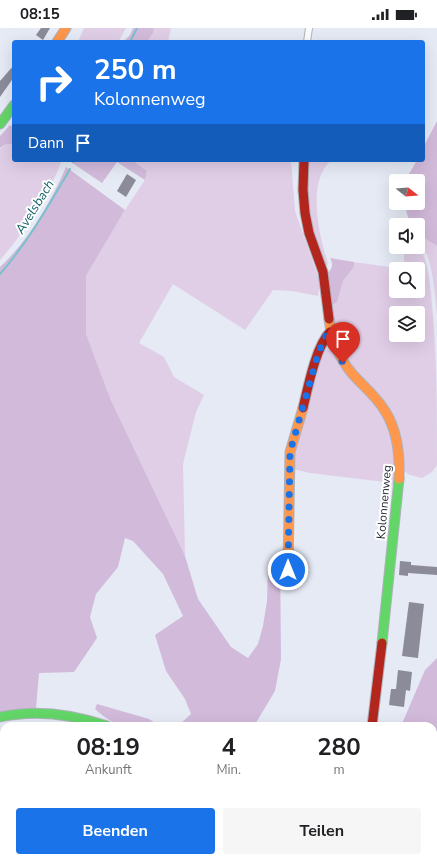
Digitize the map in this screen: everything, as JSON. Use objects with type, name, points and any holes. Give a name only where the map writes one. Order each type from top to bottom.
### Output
[{"type":"street","points":[[58,40],[66,28]]},
{"type":"street","points":[[307,40],[309,28]]},
{"type":"street","points":[[0,124],[12,108]]},
{"type":"street","name":"Kolonnenweg","points":[[304,162],[306,220],[322,272],[330,332],[336,350],[343,363],[377,400],[392,425],[398,445],[401,476],[372,722]]},
{"type":"street","points":[[288,570],[290,452],[318,354],[325,337],[330,332]]},
{"type":"street","points":[[0,717],[42,713],[77,716],[95,722]]},
{"type":"shaded area","points":[[84,28],[126,28],[119,40],[79,40]]},
{"type":"shaded area","points":[[133,28],[154,28],[153,33],[148,40],[125,40],[130,35]]},
{"type":"shaded area","points":[[154,28],[171,28],[168,40],[148,40],[153,33]]},
{"type":"shaded area","points":[[437,121],[437,246],[425,238],[425,218],[408,218],[406,210],[425,210],[425,174],[409,174],[416,162],[425,162],[425,144]]},
{"type":"shaded area","points":[[10,125],[12,126],[12,144],[6,144],[0,148],[0,136]]},
{"type":"shaded area","points":[[6,144],[12,144],[12,162],[61,162],[43,200],[35,213],[0,260],[0,149]]},
{"type":"shaded area","points":[[71,162],[117,162],[102,183]]},
{"type":"shaded area","points":[[117,162],[135,162],[147,171],[145,180]]},
{"type":"shaded area","points":[[135,162],[291,162],[295,211],[320,282],[318,296],[292,291],[273,290],[245,330],[173,284],[139,343],[164,357],[174,377],[204,395],[196,412],[183,464],[185,556],[110,398],[86,334],[86,276],[125,210],[145,180],[147,171]]},
{"type":"shaded area","points":[[308,162],[330,162],[320,177],[317,189],[317,213],[323,248],[328,264],[324,269],[308,221]]},
{"type":"shaded area","points":[[66,167],[125,210],[86,276],[86,334],[110,398],[185,556],[198,599],[231,647],[248,658],[258,644],[263,626],[267,601],[268,568],[280,552],[281,659],[275,691],[256,722],[182,722],[191,714],[185,699],[166,671],[155,635],[183,616],[163,574],[133,541],[125,538],[118,567],[96,594],[90,617],[97,638],[74,672],[39,673],[36,708],[0,713],[0,267],[29,233],[53,194]]},
{"type":"shaded area","points":[[425,238],[437,246],[437,315],[432,271],[425,250]]},
{"type":"shaded area","points":[[404,254],[423,254],[428,268],[433,315],[436,358],[437,465],[432,472],[422,478],[410,475],[404,471],[401,441],[344,357],[335,335],[332,305],[337,302],[343,281],[354,267],[354,262],[389,267],[389,298],[425,298],[425,262],[404,262]]},
{"type":"shaded area","points":[[330,258],[354,262],[354,267],[343,281],[337,302],[332,305],[327,274],[332,267]]},
{"type":"shaded area","points":[[326,349],[333,352],[369,394],[390,430],[395,448],[396,483],[394,486],[385,482],[310,473],[293,469],[296,446],[323,352]]},
{"type":"shaded area","points":[[437,658],[437,722],[403,722],[425,670]]},
{"type":"shaded area","points":[[97,704],[149,719],[154,722],[113,722],[95,709]]},
{"type":"building","points":[[41,28],[50,28],[43,40],[36,35]]},
{"type":"building","points":[[12,67],[12,80],[0,97],[0,81]]},
{"type":"building","points":[[127,174],[136,180],[126,197],[117,191]]},
{"type":"building","points":[[400,561],[411,562],[411,565],[437,567],[437,575],[408,573],[408,576],[399,575]]},
{"type":"building","points":[[409,602],[424,604],[418,658],[402,656]]},
{"type":"building","points":[[398,670],[412,672],[410,691],[406,690],[404,707],[389,705],[391,689],[396,689]]},
{"type":"waterway","name":"Avelsbach","points":[[131,40],[137,28]]},
{"type":"waterway","name":"Avelsbach","points":[[0,274],[29,236],[70,169]]},
{"type":"traffic: fast","points":[[0,124],[12,108]]},
{"type":"traffic: fast","points":[[382,643],[399,479]]},
{"type":"traffic: fast","points":[[0,717],[27,713],[40,713],[81,718],[94,722]]},
{"type":"traffic: slow","points":[[58,40],[66,28]]},
{"type":"traffic: slow","points":[[329,319],[332,337],[342,360],[373,395],[385,411],[393,427],[399,461],[399,479]]},
{"type":"traffic: slow","points":[[288,570],[290,452],[303,408]]},
{"type":"traffic: jam","points":[[304,162],[303,190],[305,213],[309,233],[323,272],[329,319]]},
{"type":"traffic: jam","points":[[303,408],[317,357],[325,338],[330,332]]},
{"type":"traffic: jam","points":[[372,722],[382,643]]},
{"type":"route","points":[[288,570],[290,452],[318,354],[325,337],[330,332],[336,350],[343,363]]}]
